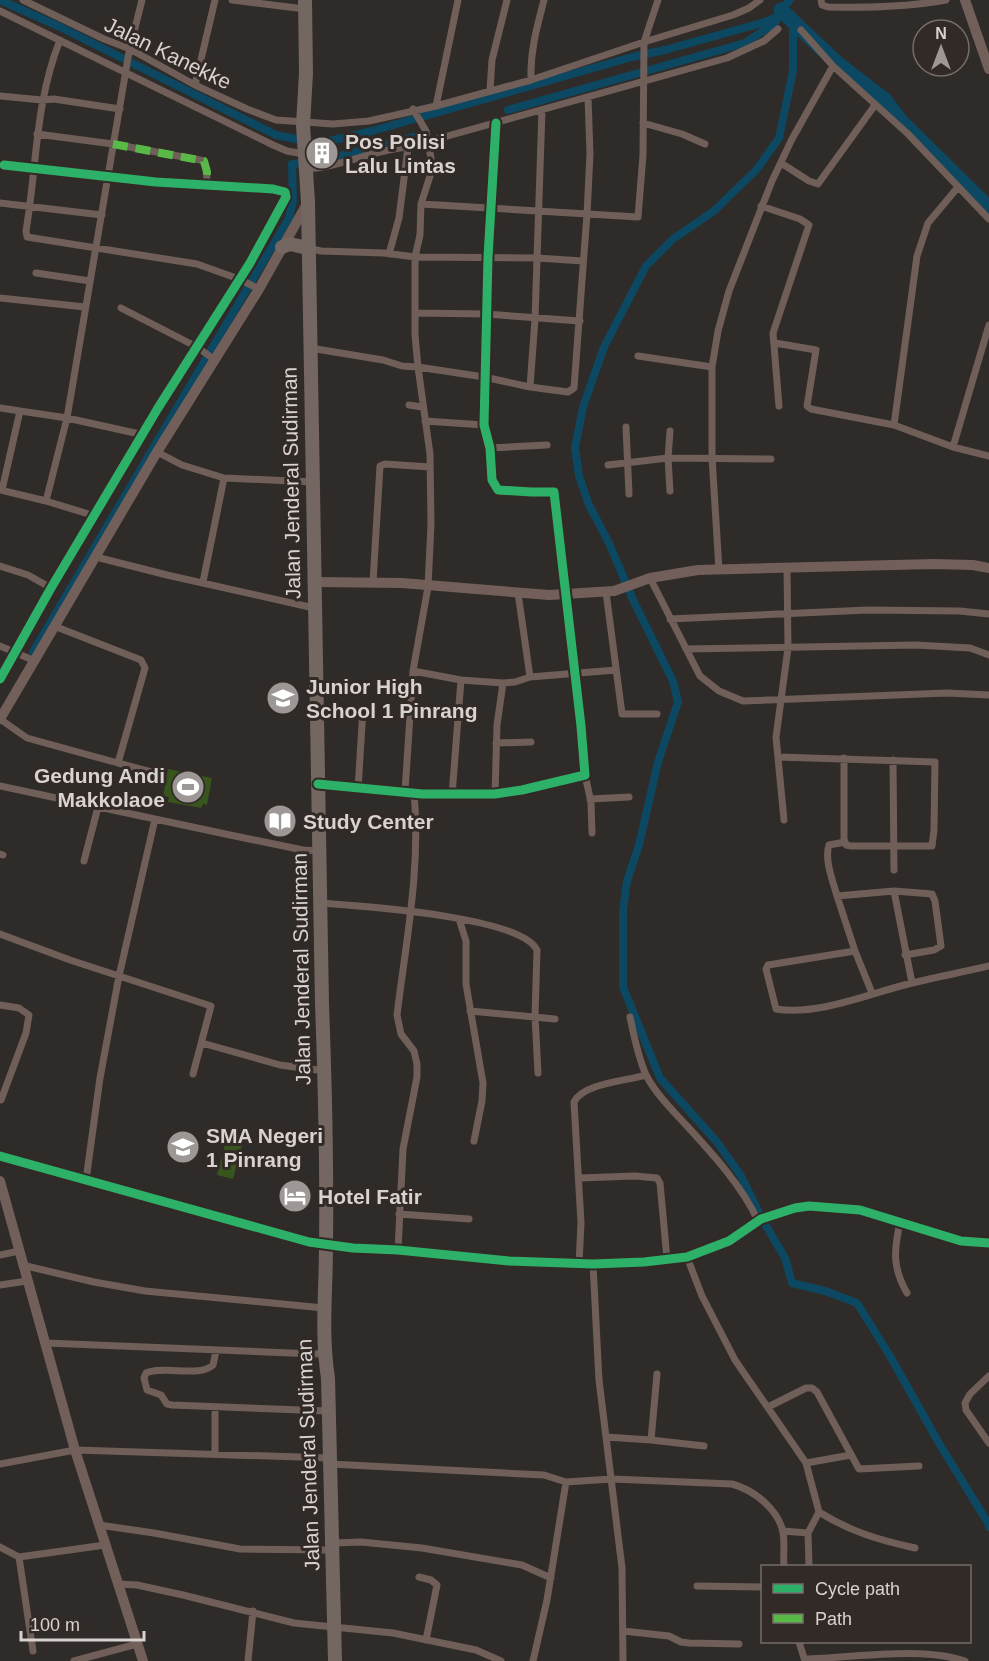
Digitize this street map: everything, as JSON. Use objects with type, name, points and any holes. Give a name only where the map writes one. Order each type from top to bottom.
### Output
[{"type":"highway","name":"Jalan Jenderal Sudirman","points":[[305,4],[306,73],[303,124],[308,202],[307,248],[324,1071],[326,1245],[324,1353],[328,1378],[335,1661]]},
{"type":"highway","points":[[282,247],[290,244],[307,248]]},
{"type":"street","name":"Jalan Kanekke","points":[[23,0],[195,85],[276,120],[303,124],[369,121],[436,106],[531,80],[734,15],[760,0]]},
{"type":"street","points":[[46,501],[67,418],[129,51],[142,0]]},
{"type":"street","points":[[195,85],[215,0]]},
{"type":"street","points":[[232,0],[305,4]]},
{"type":"street","points":[[436,106],[458,0]]},
{"type":"street","points":[[490,90],[492,60],[507,0]]},
{"type":"street","points":[[531,80],[531,53],[536,25],[544,0]]},
{"type":"street","points":[[421,204],[638,217],[644,42],[656,0]]},
{"type":"street","points":[[822,3],[866,8],[946,0]]},
{"type":"street","points":[[966,2],[989,69]]},
{"type":"street","points":[[0,11],[273,145],[327,168],[391,148],[408,147],[542,110],[744,51],[764,41],[778,29]]},
{"type":"street","points":[[801,30],[833,66],[908,134],[989,219]]},
{"type":"street","points":[[60,40],[48,72],[42,100],[27,237],[197,264],[256,287]]},
{"type":"street","points":[[719,570],[712,457],[712,367],[718,332],[729,291],[761,206],[781,163],[833,66]]},
{"type":"street","points":[[0,96],[54,99],[120,109]]},
{"type":"street","points":[[310,348],[402,366],[570,392],[574,388],[587,214],[590,154],[588,97]]},
{"type":"street","points":[[781,163],[809,181],[818,184],[875,105]]},
{"type":"street","points":[[405,791],[413,671],[428,587],[431,509],[430,467],[415,335],[415,257],[420,235],[421,204],[430,176],[429,141],[426,130],[414,110]]},
{"type":"street","points":[[530,387],[535,319],[542,110]]},
{"type":"street","points":[[495,123],[488,257],[484,425],[490,448],[492,480],[498,490],[554,492],[592,833]]},
{"type":"street","points":[[643,123],[682,134],[705,144]]},
{"type":"street","points":[[37,134],[113,144],[204,161],[207,172],[206,185]]},
{"type":"street","points":[[389,254],[399,218],[408,147]]},
{"type":"street","points":[[0,679],[51,588],[239,279],[286,197],[285,192],[248,186],[156,182],[4,165]]},
{"type":"street","points":[[894,425],[917,256],[928,223],[958,187]]},
{"type":"street","points":[[155,773],[27,738],[0,719],[32,659],[96,557],[212,357],[308,202]]},
{"type":"street","points":[[0,203],[102,215]]},
{"type":"street","points":[[761,206],[800,219],[809,225],[774,328],[779,406]]},
{"type":"street","points":[[307,248],[321,251],[357,251],[415,257],[537,258],[583,261]]},
{"type":"street","points":[[36,273],[90,281]]},
{"type":"street","points":[[0,298],[85,308]]},
{"type":"street","points":[[121,308],[212,357]]},
{"type":"street","points":[[415,313],[486,314],[580,321]]},
{"type":"street","points":[[953,447],[989,325]]},
{"type":"street","points":[[775,343],[816,350],[807,406],[816,410],[894,425],[953,447],[989,456]]},
{"type":"street","points":[[638,356],[712,367]]},
{"type":"street","points":[[409,405],[422,408]]},
{"type":"street","points":[[0,408],[67,418],[144,435]]},
{"type":"street","points":[[20,411],[1,490],[95,516]]},
{"type":"street","points":[[425,421],[484,425]]},
{"type":"street","points":[[626,428],[629,494]]},
{"type":"street","points":[[669,431],[670,491]]},
{"type":"street","points":[[490,448],[547,445]]},
{"type":"street","points":[[158,452],[182,465],[224,478],[313,482]]},
{"type":"street","points":[[608,465],[668,458],[771,459]]},
{"type":"street","points":[[373,582],[380,466],[385,464],[430,467]]},
{"type":"street","points":[[202,582],[224,478]]},
{"type":"street","points":[[96,557],[314,608]]},
{"type":"street","points":[[315,582],[373,582],[536,595],[565,595],[620,590],[648,579],[698,570],[934,564],[973,565],[989,568]]},
{"type":"street","points":[[0,566],[28,575],[51,588]]},
{"type":"street","points":[[784,820],[776,737],[788,648],[787,568]]},
{"type":"street","points":[[648,579],[700,676],[730,697],[743,701],[947,693],[989,695]]},
{"type":"street","points":[[606,592],[622,714],[657,714]]},
{"type":"street","points":[[518,593],[530,677]]},
{"type":"street","points":[[669,619],[877,610],[960,611],[989,614]]},
{"type":"street","points":[[54,626],[141,660],[143,663],[145,668],[118,763]]},
{"type":"street","points":[[686,649],[876,645],[951,646],[970,648],[989,655]]},
{"type":"street","points":[[0,646],[32,659]]},
{"type":"street","points":[[413,671],[461,680],[503,683],[516,682],[530,677],[616,670]]},
{"type":"street","points":[[452,795],[461,680]]},
{"type":"street","points":[[495,794],[496,743],[503,683]]},
{"type":"street","points":[[358,789],[363,709]]},
{"type":"street","points":[[496,743],[531,742]]},
{"type":"street","points":[[778,757],[934,762],[935,804],[932,846],[851,846],[845,842],[829,845],[827,848],[837,896],[872,993]]},
{"type":"street","points":[[844,758],[845,842]]},
{"type":"street","points":[[894,760],[894,870]]},
{"type":"street","points":[[318,784],[452,795],[495,794],[585,775]]},
{"type":"street","points":[[0,786],[320,851]]},
{"type":"street","points":[[398,1250],[403,1149],[417,1077],[414,1051],[401,1034],[397,1020],[411,913],[417,839],[414,792]]},
{"type":"street","points":[[590,799],[629,797]]},
{"type":"street","points":[[84,861],[98,807]]},
{"type":"street","points":[[86,1180],[100,1078],[119,976],[155,819]]},
{"type":"street","points":[[837,896],[894,891],[932,894],[941,946],[934,950],[905,955]]},
{"type":"street","points":[[894,891],[912,983]]},
{"type":"street","points":[[320,903],[459,919],[509,931],[529,940],[537,950],[535,1016],[538,1073]]},
{"type":"street","points":[[459,919],[466,941],[466,984],[483,1083],[474,1141]]},
{"type":"street","points":[[0,934],[211,1006],[194,1074]]},
{"type":"street","points":[[855,951],[768,965],[766,969],[776,1009],[804,1010],[989,966]]},
{"type":"street","points":[[0,1005],[18,1008],[29,1015],[26,1033],[1,1100]]},
{"type":"street","points":[[470,1011],[555,1019]]},
{"type":"street","points":[[630,1017],[646,1075],[660,1096],[714,1156],[758,1218]]},
{"type":"street","points":[[202,1043],[280,1065],[324,1071]]},
{"type":"street","points":[[579,1264],[581,1223],[576,1098],[591,1088],[646,1075]]},
{"type":"street","points":[[0,1156],[309,1242],[353,1248],[509,1261],[579,1264],[668,1260],[687,1257],[729,1241],[758,1218],[795,1208],[829,1207],[860,1210],[961,1240],[989,1243]]},
{"type":"street","points":[[579,1178],[643,1176],[657,1178],[660,1183],[668,1260]]},
{"type":"street","points":[[0,1181],[75,1450],[143,1661]]},
{"type":"street","points":[[399,1214],[469,1219]]},
{"type":"street","points":[[900,1222],[895,1264],[898,1276],[907,1293]]},
{"type":"street","points":[[0,1255],[19,1251]]},
{"type":"street","points":[[687,1257],[702,1296],[735,1360],[806,1463],[819,1512],[808,1533],[809,1565]]},
{"type":"street","points":[[593,1264],[599,1380],[622,1568],[623,1661]]},
{"type":"street","points":[[22,1265],[145,1291],[324,1308]]},
{"type":"street","points":[[0,1285],[27,1281]]},
{"type":"street","points":[[46,1342],[216,1351],[324,1353]]},
{"type":"street","points":[[216,1351],[214,1361],[209,1368],[204,1370],[159,1369],[146,1373],[144,1378],[147,1390],[161,1395],[167,1404],[215,1408],[328,1411]]},
{"type":"street","points":[[651,1440],[657,1374]]},
{"type":"street","points":[[989,1376],[970,1394],[965,1403],[966,1410],[989,1443]]},
{"type":"street","points":[[768,1407],[806,1388],[812,1388],[817,1392],[856,1466],[864,1470],[919,1466]]},
{"type":"street","points":[[215,1408],[215,1455]]},
{"type":"street","points":[[606,1437],[704,1446]]},
{"type":"street","points":[[0,1464],[75,1450],[330,1461],[544,1475],[566,1482],[612,1479],[732,1484],[746,1487],[768,1506],[783,1531],[784,1565]]},
{"type":"street","points":[[806,1463],[850,1455]]},
{"type":"street","points":[[533,1661],[551,1578],[566,1482]]},
{"type":"street","points":[[819,1512],[866,1536],[915,1548]]},
{"type":"street","points":[[99,1525],[240,1549],[332,1546],[360,1542],[422,1548],[522,1566],[551,1578]]},
{"type":"street","points":[[783,1531],[808,1533]]},
{"type":"street","points":[[0,1548],[19,1557],[105,1545]]},
{"type":"street","points":[[19,1557],[33,1651]]},
{"type":"street","points":[[419,1577],[431,1580],[437,1585],[426,1640]]},
{"type":"street","points":[[118,1584],[137,1585],[253,1611],[294,1623],[380,1630],[476,1650],[501,1661]]},
{"type":"street","points":[[698,1586],[761,1587]]},
{"type":"street","points":[[248,1661],[253,1611]]},
{"type":"street","points":[[623,1632],[669,1636],[689,1643],[739,1644]]},
{"type":"street","points":[[800,1643],[805,1660],[917,1654],[965,1661]]},
{"type":"street","points":[[74,1661],[137,1644]]},
{"type":"green space","name":"Gedung Andi Makkolaoe","points":[[168,769],[212,778],[207,805],[203,804],[201,808],[168,802],[169,797],[163,796]]},
{"type":"green space","points":[[226,1141],[242,1145],[233,1179],[217,1175]]},
{"type":"waterway","points":[[0,0],[58,26],[276,135],[311,142],[329,141],[372,131],[632,57],[765,22],[777,17],[781,10]]},
{"type":"waterway","points":[[790,0],[781,10],[793,25],[793,71],[779,138],[757,169],[714,211],[673,239],[646,266],[604,347],[583,407],[575,448],[579,476],[589,505],[673,681],[678,702],[658,762],[639,845],[627,881],[623,911],[623,987],[660,1078],[717,1142],[741,1176],[762,1219],[785,1258],[792,1283],[825,1291],[857,1303],[989,1527]]},
{"type":"waterway","points":[[781,10],[837,63],[885,100],[900,120],[989,208]]},
{"type":"waterway","points":[[508,110],[745,43],[775,23],[777,19]]},
{"type":"waterway","points":[[33,652],[289,218],[293,201],[292,164],[323,160],[424,134]]},
{"type":"marked path","points":[[113,144],[204,161],[207,172],[206,185]]},
{"type":"cycle path","points":[[318,784],[422,794],[495,794],[585,775],[554,492],[498,490],[492,480],[490,448],[484,425],[488,257],[496,123]]},
{"type":"cycle path","points":[[0,679],[158,408],[250,263],[286,197],[285,192],[273,189],[156,182],[4,165]]},
{"type":"cycle path","points":[[0,1156],[309,1242],[353,1248],[509,1261],[593,1264],[644,1262],[687,1257],[729,1241],[761,1219],[809,1206],[860,1210],[961,1241],[989,1243]]},
{"type":"place","name":"Pos Polisi Lalu Lintas","points":[[322,153]]},
{"type":"place","name":"Junior High School 1 Pinrang","points":[[283,698]]},
{"type":"place","name":"Gedung Andi Makkolaoe","points":[[188,787]]},
{"type":"place","name":"Study Center","points":[[280,821]]},
{"type":"place","name":"SMA Negeri 1 Pinrang","points":[[183,1147]]},
{"type":"place","name":"Hotel Fatir","points":[[295,1196]]}]
